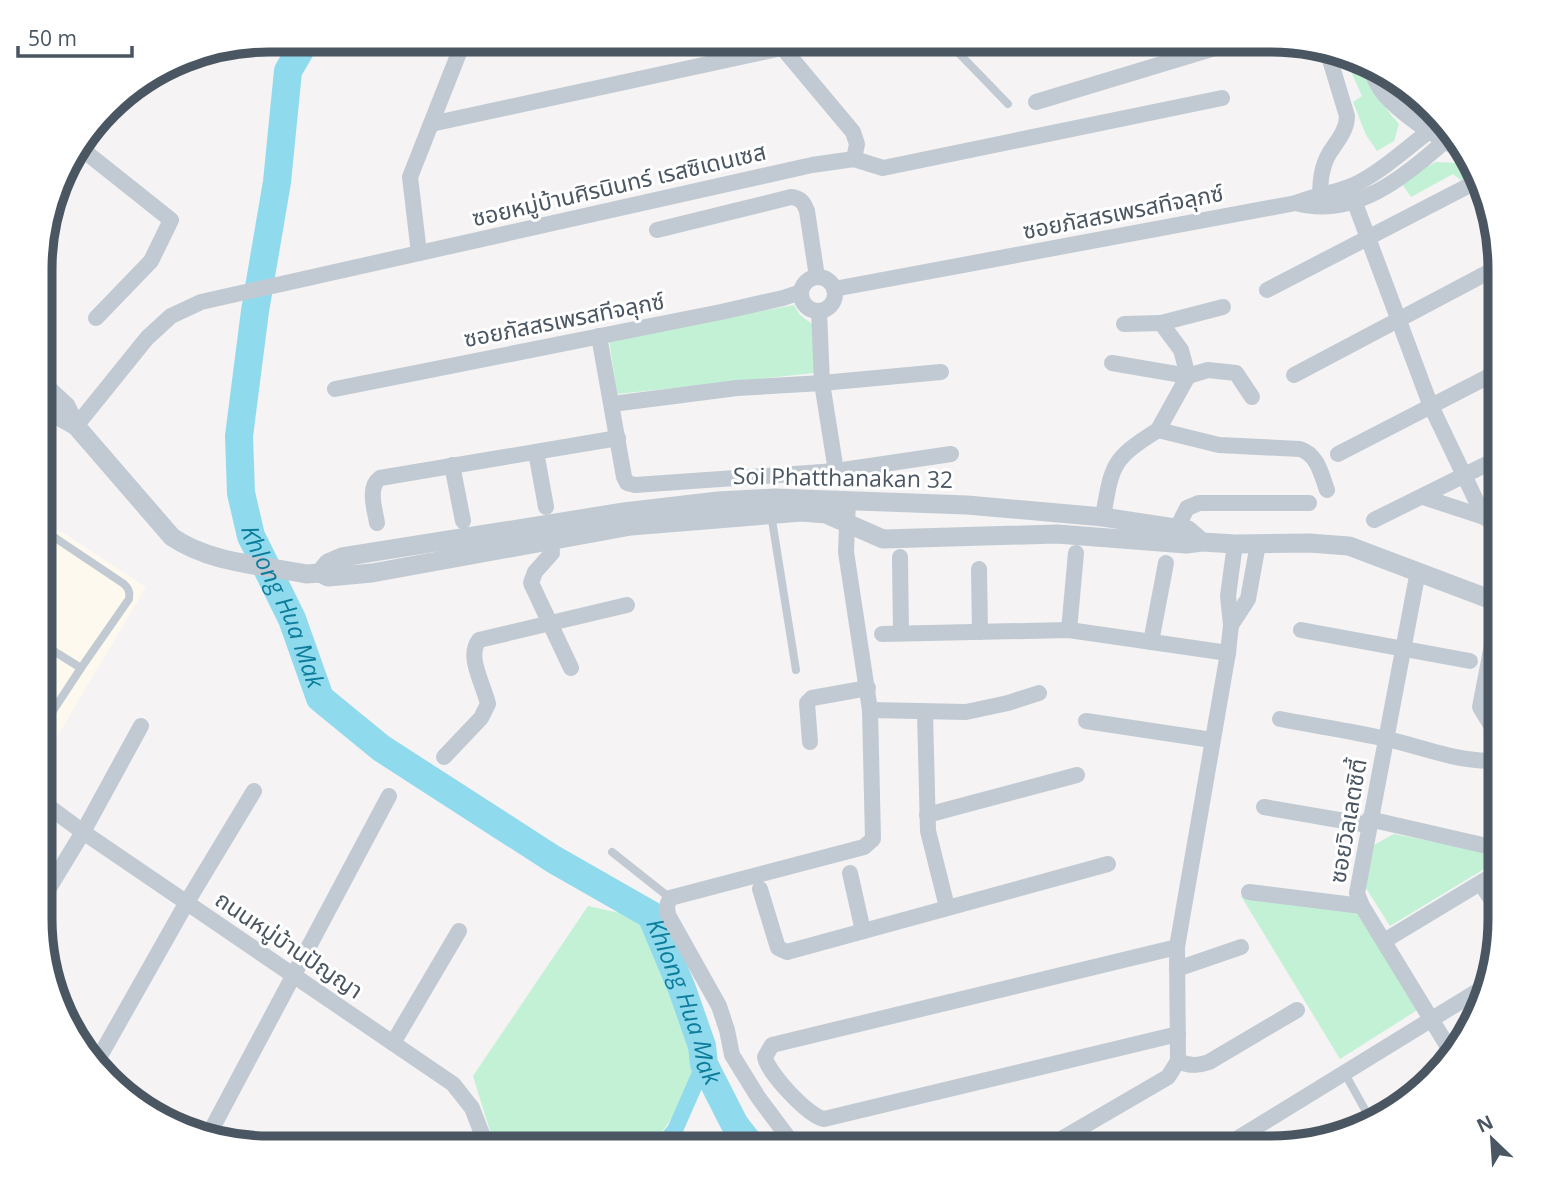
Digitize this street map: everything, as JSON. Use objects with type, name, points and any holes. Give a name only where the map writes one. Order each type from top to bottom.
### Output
[{"type":"street","points":[[419,253],[410,177],[459,53]]},
{"type":"street","points":[[431,124],[740,53]]},
{"type":"street","points":[[787,53],[853,132],[857,144],[854,159]]},
{"type":"street","points":[[1036,102],[1198,53]]},
{"type":"street","points":[[1321,200],[1323,165],[1347,124],[1330,61]]},
{"type":"street","points":[[1377,80],[1386,94],[1433,125]]},
{"type":"street","name":"ซอยหมู่บ้านศิรนินทร์ เรสซิเดนเซส","points":[[76,426],[146,338],[170,316],[201,302],[812,165],[854,159],[883,168],[1222,98]]},
{"type":"street","name":"ซอยภัสสรเพรสทีจลุกซ์","points":[[834,289],[1351,194],[1399,180],[1440,133]]},
{"type":"street","points":[[87,153],[171,220],[151,261],[96,318]]},
{"type":"street","points":[[1268,290],[1466,187]]},
{"type":"street","points":[[1351,194],[1430,404],[1484,517]]},
{"type":"street","points":[[657,230],[791,197],[798,198],[807,211],[817,277],[828,280],[834,289],[832,304],[819,311],[805,306],[801,292]]},
{"type":"street","points":[[1294,375],[1488,272]]},
{"type":"street","name":"ซอยภัสสรเพรสทีจลุกซ์","points":[[335,389],[783,298],[801,292],[806,281],[817,277]]},
{"type":"street","points":[[1124,324],[1161,323],[1223,307]]},
{"type":"street","points":[[819,311],[822,383],[835,471]]},
{"type":"street","points":[[1104,517],[1108,491],[1118,459],[1129,448],[1158,430],[1188,376],[1181,350],[1161,323]]},
{"type":"street","points":[[598,335],[624,477],[628,483],[635,485],[835,471],[951,454]]},
{"type":"street","points":[[1112,363],[1188,376],[1208,370],[1236,373],[1252,397]]},
{"type":"street","points":[[612,404],[737,388],[941,372]]},
{"type":"street","points":[[1338,454],[1488,376]]},
{"type":"street","name":"Soi Phatthanakan 32","points":[[53,394],[66,406],[76,426],[172,537],[188,548],[208,555],[328,577],[372,573],[631,526],[802,512],[827,514],[883,539],[1057,534],[1186,544],[1309,543],[1349,546],[1488,599]]},
{"type":"street","name":"Soi Phatthanakan 32","points":[[53,413],[76,426]]},
{"type":"street","points":[[1158,430],[1219,446],[1300,449],[1309,452],[1327,490]]},
{"type":"street","points":[[377,523],[372,488],[375,481],[388,476],[618,438]]},
{"type":"street","points":[[536,452],[546,507]]},
{"type":"street","points":[[1374,520],[1488,464]]},
{"type":"street","points":[[452,465],[463,521]]},
{"type":"street","points":[[1423,497],[1488,520]]},
{"type":"street","name":"Soi Phatthanakan 32","points":[[313,574],[342,557],[624,512],[718,501],[775,498],[967,505],[1104,517],[1188,530],[1202,542]]},
{"type":"street","points":[[787,1136],[758,1097],[732,1055],[719,1006],[668,915],[667,906],[670,898],[864,847],[873,839],[870,710],[846,552],[848,500]]},
{"type":"street","points":[[1177,528],[1186,508],[1199,503],[1309,503]]},
{"type":"street","points":[[551,540],[552,553],[535,572],[531,583],[571,668]]},
{"type":"street","points":[[1067,1136],[1168,1077],[1178,1061],[1177,947],[1228,653],[1231,625],[1228,596],[1235,544]]},
{"type":"street","points":[[1231,625],[1248,599],[1258,544]]},
{"type":"street","points":[[1069,630],[1076,553]]},
{"type":"street","points":[[900,556],[901,633]]},
{"type":"street","points":[[1151,642],[1166,563]]},
{"type":"street","points":[[979,569],[980,632]]},
{"type":"street","name":"ซอยวิลเลตซิตี้","points":[[1419,571],[1357,892],[1362,906],[1448,1045]]},
{"type":"street","points":[[444,757],[481,718],[488,704],[474,658],[474,647],[479,640],[627,605]]},
{"type":"street","points":[[882,634],[1069,630],[1228,653]]},
{"type":"street","points":[[1301,630],[1470,661]]},
{"type":"street","points":[[1488,666],[1480,707],[1488,720]]},
{"type":"street","points":[[810,742],[807,704],[812,698],[868,688]]},
{"type":"street","points":[[870,710],[966,712],[1039,693]]},
{"type":"street","points":[[925,713],[929,839],[947,907]]},
{"type":"street","points":[[1280,719],[1385,739],[1466,759],[1488,761]]},
{"type":"street","points":[[1086,721],[1212,740]]},
{"type":"street","points":[[53,881],[141,726]]},
{"type":"street","points":[[927,815],[1077,775]]},
{"type":"street","points":[[101,1055],[254,790]]},
{"type":"street","points":[[212,1128],[389,796]]},
{"type":"street","points":[[1264,807],[1369,822],[1488,847]]},
{"type":"street","name":"ถนนหมู่บ้านปัญญา","points":[[53,810],[453,1084],[472,1108],[482,1135]]},
{"type":"street","points":[[760,889],[778,947],[782,951],[1108,864]]},
{"type":"street","points":[[850,873],[863,930]]},
{"type":"street","points":[[1384,941],[1488,879]]},
{"type":"street","points":[[1249,892],[1362,906]]},
{"type":"street","points":[[393,1043],[459,931]]},
{"type":"street","points":[[1177,947],[772,1045],[765,1057],[769,1069],[811,1114],[824,1119],[1178,1034]]},
{"type":"street","points":[[1177,969],[1241,947]]},
{"type":"street","points":[[1241,1136],[1475,992]]},
{"type":"street","points":[[1178,1061],[1189,1066],[1209,1062],[1297,1010]]},
{"type":"lane","points":[[959,53],[1008,104]]},
{"type":"lane","points":[[771,514],[796,670]]},
{"type":"lane","points":[[53,536],[129,588],[129,599],[53,711]]},
{"type":"lane","points":[[53,651],[81,668]]},
{"type":"lane","points":[[612,852],[670,898]]},
{"type":"lane","points":[[1478,885],[1488,901]]},
{"type":"lane","points":[[1344,1072],[1367,1113]]},
{"type":"shaded area","points":[[53,526],[146,587],[53,744]]},
{"type":"green space","points":[[1349,67],[1368,76],[1376,93],[1399,124],[1394,141],[1377,151],[1366,135],[1353,102],[1362,96]]},
{"type":"green space","points":[[1436,162],[1458,163],[1473,190],[1453,174],[1411,197],[1402,184]]},
{"type":"green space","points":[[794,305],[800,315],[812,324],[815,373],[617,394],[609,339]]},
{"type":"green space","points":[[1394,834],[1481,851],[1488,859],[1488,867],[1390,926],[1364,885],[1372,846]]},
{"type":"green space","points":[[1241,896],[1360,911],[1422,1007],[1340,1059]]},
{"type":"green space","points":[[588,906],[642,918],[682,989],[701,1072],[658,1135],[491,1135],[473,1076]]},
{"type":"waterway","name":"Khlong Hua Mak","points":[[298,53],[288,71],[277,182],[255,311],[239,436],[241,493],[251,536],[292,619],[320,698],[381,748],[553,859],[651,915],[682,989],[702,1046],[704,1064],[735,1125],[743,1135]]},
{"type":"waterway","points":[[670,1135],[704,1064]]}]
